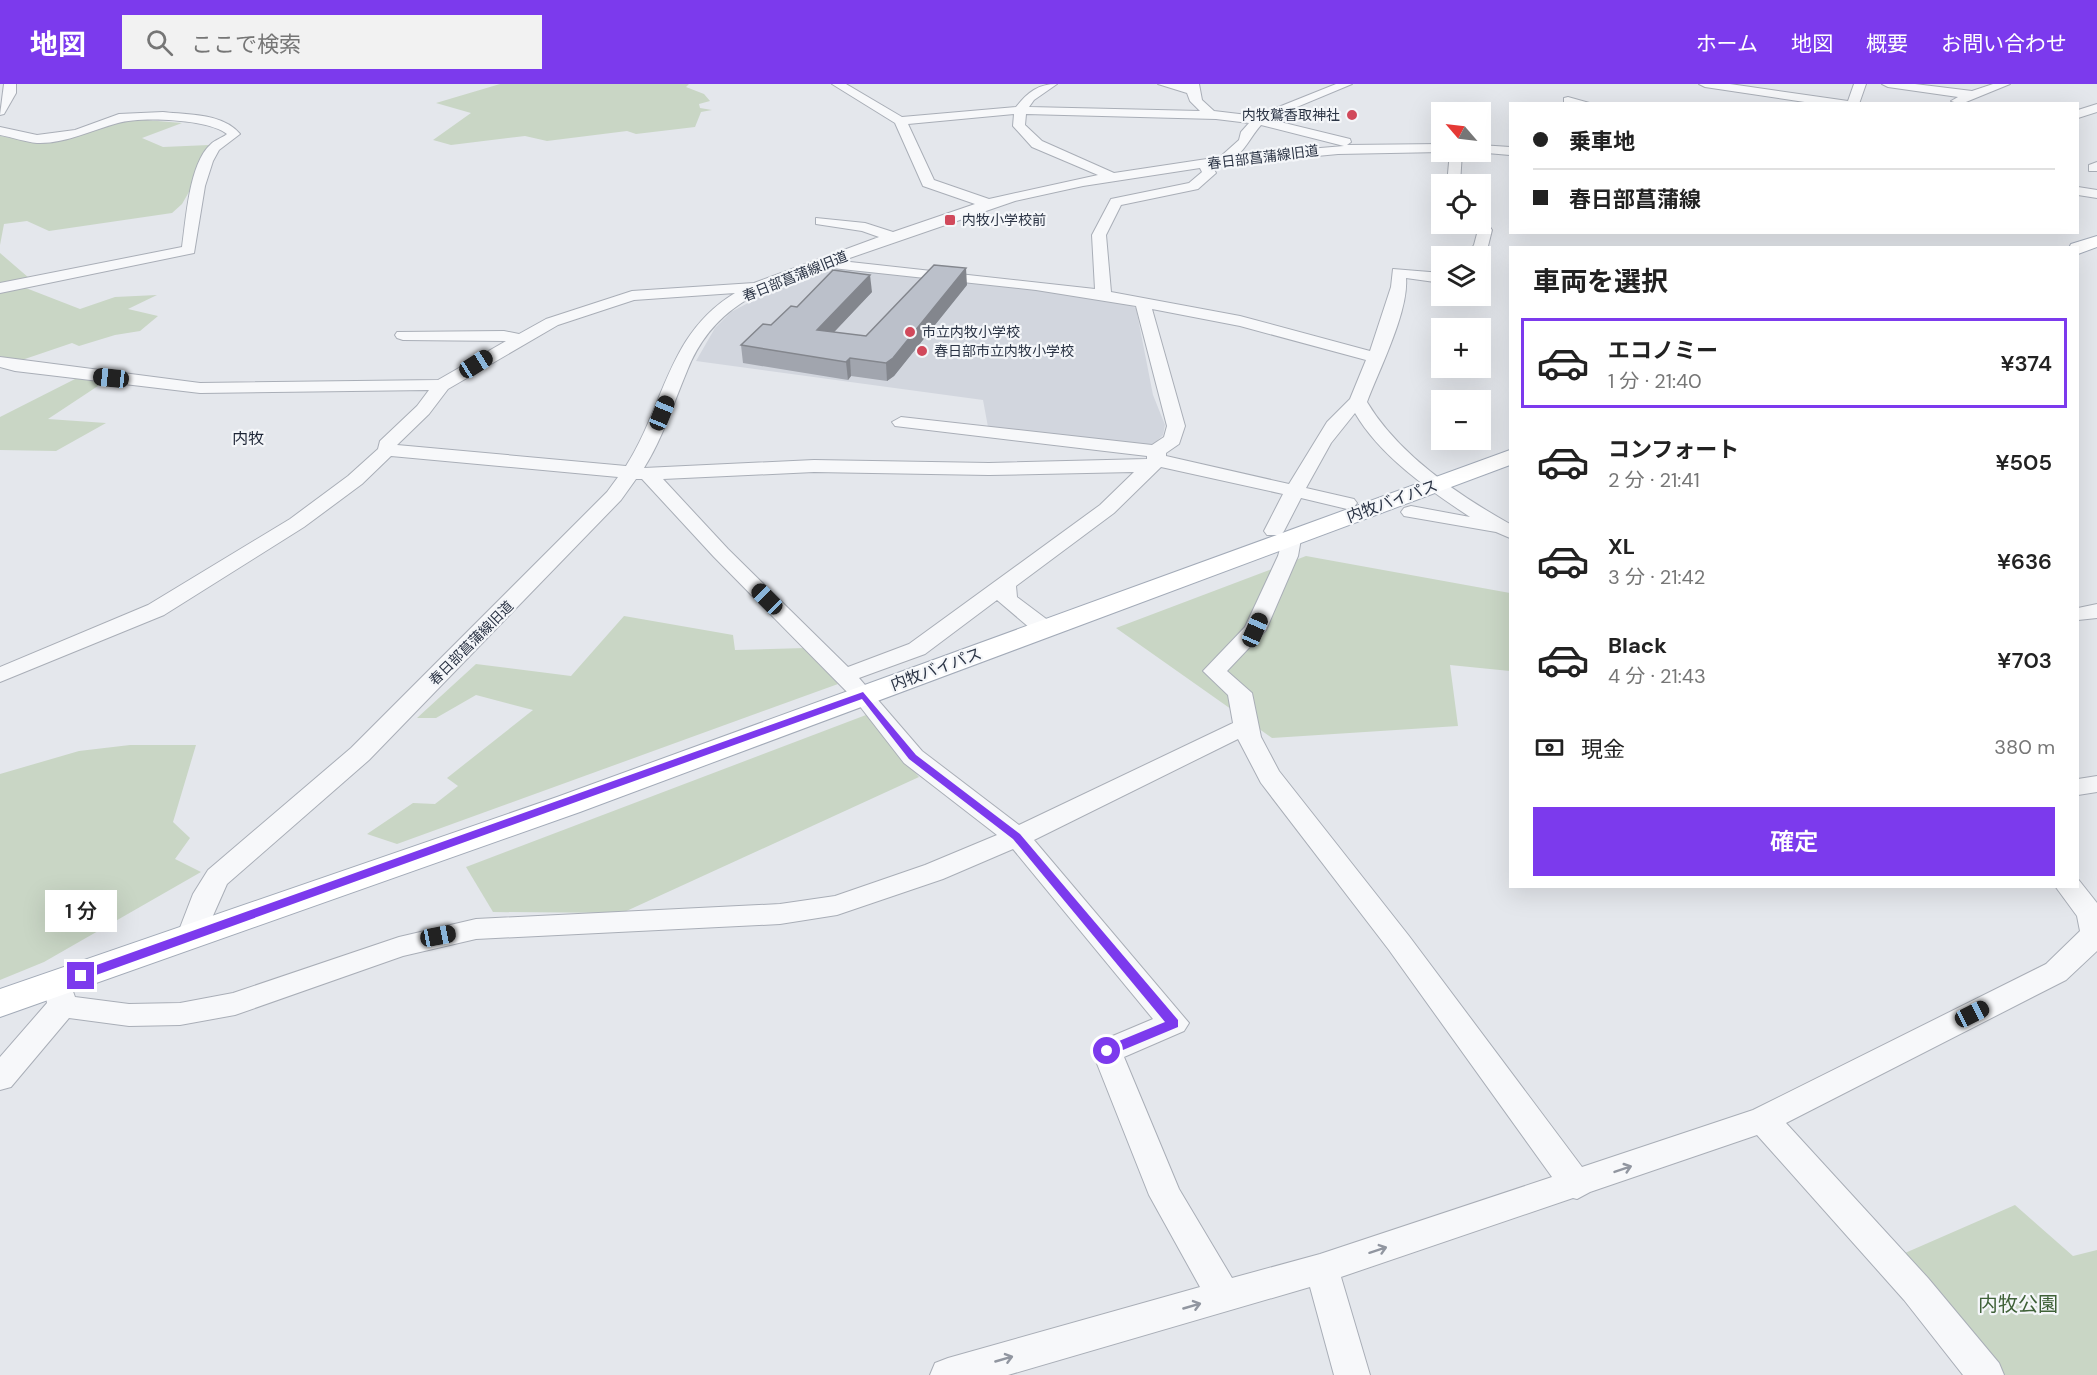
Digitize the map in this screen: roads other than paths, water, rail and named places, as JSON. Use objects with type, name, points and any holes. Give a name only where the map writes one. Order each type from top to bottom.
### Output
[{"type":"main road","points":[[2079,248],[2097,241]]},
{"type":"main road","name":"内牧バイパス","points":[[0,1003],[60,994],[190,938],[854,686],[1046,629],[1283,535],[1509,457]]},
{"type":"street","points":[[0,111],[10,93],[10,84]]},
{"type":"street","points":[[838,84],[900,121],[928,183],[989,204]]},
{"type":"street","points":[[1051,84],[1030,97],[1020,110],[1019,126],[1037,144],[1113,177]]},
{"type":"street","points":[[1164,84],[1193,87],[1196,101],[1211,115]]},
{"type":"street","points":[[1224,161],[1245,141],[1247,132],[1257,120],[1279,108],[1346,84]]},
{"type":"street","points":[[1699,97],[1707,84],[1751,87],[1803,101]]},
{"type":"street","points":[[1854,102],[1860,84]]},
{"type":"street","points":[[1888,84],[1941,87],[1973,95]]},
{"type":"street","points":[[1954,102],[2004,84]]},
{"type":"street","points":[[1568,100],[1578,102]]},
{"type":"street","points":[[2079,114],[2097,108]]},
{"type":"street","points":[[900,121],[1020,110],[1211,115],[1257,120],[1362,146]]},
{"type":"street","points":[[0,131],[37,139],[84,131],[119,118],[163,116],[211,122],[226,127],[234,134],[230,139],[214,147],[204,166],[189,250],[0,288]]},
{"type":"street","points":[[1276,154],[1314,134]]},
{"type":"street","name":"春日部菖蒲線旧道","points":[[190,938],[207,894],[217,877],[360,754],[640,474],[692,341],[714,316],[757,288],[893,237],[989,204],[1035,191],[1204,163],[1276,154],[1362,146],[1431,148]]},
{"type":"street","points":[[1491,150],[1509,151]]},
{"type":"street","points":[[1103,296],[1099,235],[1116,202],[1193,186],[1209,173],[1204,163]]},
{"type":"street","points":[[2079,191],[2097,194]]},
{"type":"street","points":[[821,221],[865,227],[893,237]]},
{"type":"street","points":[[821,263],[992,279],[1103,296],[1261,324],[1374,357]]},
{"type":"street","points":[[1431,277],[1398,272],[1399,287],[1387,329],[1358,402],[1348,409],[1329,434],[1313,458],[1295,493],[1283,535],[1288,556],[1255,630],[1214,671],[1240,693],[1241,715],[1256,756],[1270,777],[1399,943],[1577,1185]]},
{"type":"street","points":[[0,675],[156,610],[297,523],[355,480],[387,450],[387,445],[423,410],[442,385],[552,322],[632,296],[678,291],[757,288]]},
{"type":"street","points":[[854,686],[917,649],[1107,509],[1172,440],[1176,426],[1143,303]]},
{"type":"street","points":[[403,335],[504,336],[519,339]]},
{"type":"street","points":[[0,362],[15,366],[200,388],[442,385]]},
{"type":"street","points":[[1358,402],[1364,418],[1376,432],[1482,516],[1507,530]]},
{"type":"street","points":[[901,422],[1154,459],[1295,493],[1347,503]]},
{"type":"street","points":[[387,450],[640,474],[814,466],[989,469],[1154,459]]},
{"type":"street","points":[[640,474],[854,686],[913,757],[1017,837],[1174,1023],[1107,1051],[1165,1195],[1224,1297]]},
{"type":"street","points":[[1411,512],[1507,530]]},
{"type":"street","points":[[1006,585],[1004,595],[1009,602],[1046,629]]},
{"type":"street","points":[[2079,614],[2097,612]]},
{"type":"street","points":[[0,1078],[60,994],[129,1016],[180,1014],[235,1004],[399,947],[476,928],[780,914],[837,905],[934,872],[1017,837],[1245,726]]},
{"type":"street","points":[[2079,787],[2097,784]]},
{"type":"street","points":[[948,1375],[1320,1269],[1577,1185],[1763,1120],[2056,972],[2086,945],[2094,932],[2090,913],[2070,888]]},
{"type":"street","points":[[1763,1120],[1916,1289],[1986,1375]]},
{"type":"street","points":[[1320,1269],[1329,1290],[1352,1375]]},
{"type":"place","name":"内牧鷲香取神社","points":[[1352,115]]},
{"type":"place","name":"内牧小学校前","points":[[950,220]]},
{"type":"place","name":"市立内牧小学校","points":[[910,332]]},
{"type":"place","name":"春日部市立内牧小学校","points":[[922,351]]},
{"type":"district","name":"内牧","points":[[248,438]]},
{"type":"park label","name":"内牧公園","points":[[2018,1304]]}]
